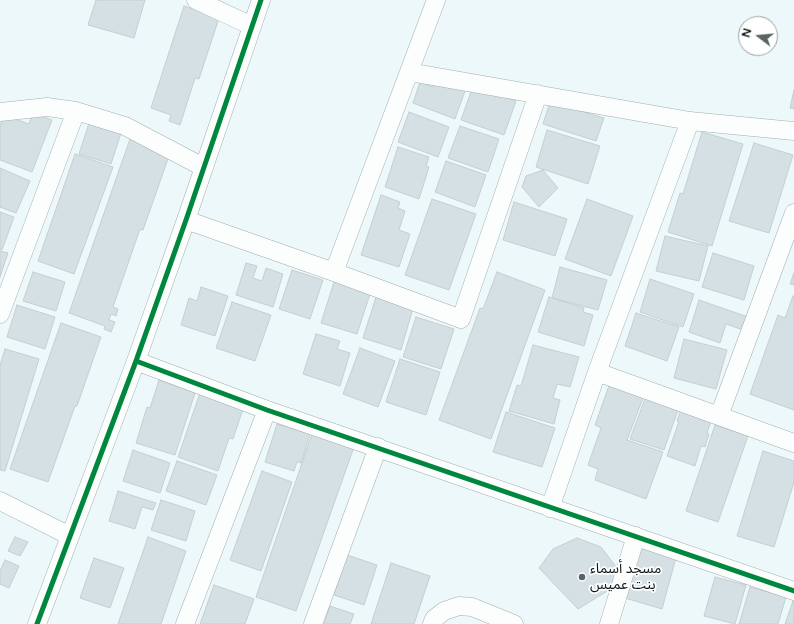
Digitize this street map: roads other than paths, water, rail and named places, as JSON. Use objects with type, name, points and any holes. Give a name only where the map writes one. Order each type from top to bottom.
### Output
[{"type":"street","points":[[196,0],[252,26]]},
{"type":"street","points":[[37,624],[136,361],[261,0]]},
{"type":"street","points":[[334,272],[436,0]]},
{"type":"street","points":[[409,72],[690,121],[794,132]]},
{"type":"street","points":[[186,220],[334,272],[461,319],[538,94]]},
{"type":"street","points":[[0,112],[47,107],[76,112],[125,126],[203,167]]},
{"type":"street","points":[[0,314],[76,112]]},
{"type":"street","points":[[550,508],[597,372],[690,121]]},
{"type":"street","points":[[719,416],[794,213]]},
{"type":"street","points":[[136,361],[267,410],[794,591]]},
{"type":"street","points":[[597,372],[794,443]]},
{"type":"street","points":[[185,624],[267,410]]},
{"type":"street","points":[[313,624],[378,447]]},
{"type":"street","points":[[0,501],[70,536]]},
{"type":"street","points":[[610,624],[636,536]]},
{"type":"street","points":[[432,624],[434,619],[444,611],[459,606],[472,607],[514,624]]},
{"type":"place","name":"مسجد أسماء بنت عميس","points":[[582,577]]}]
